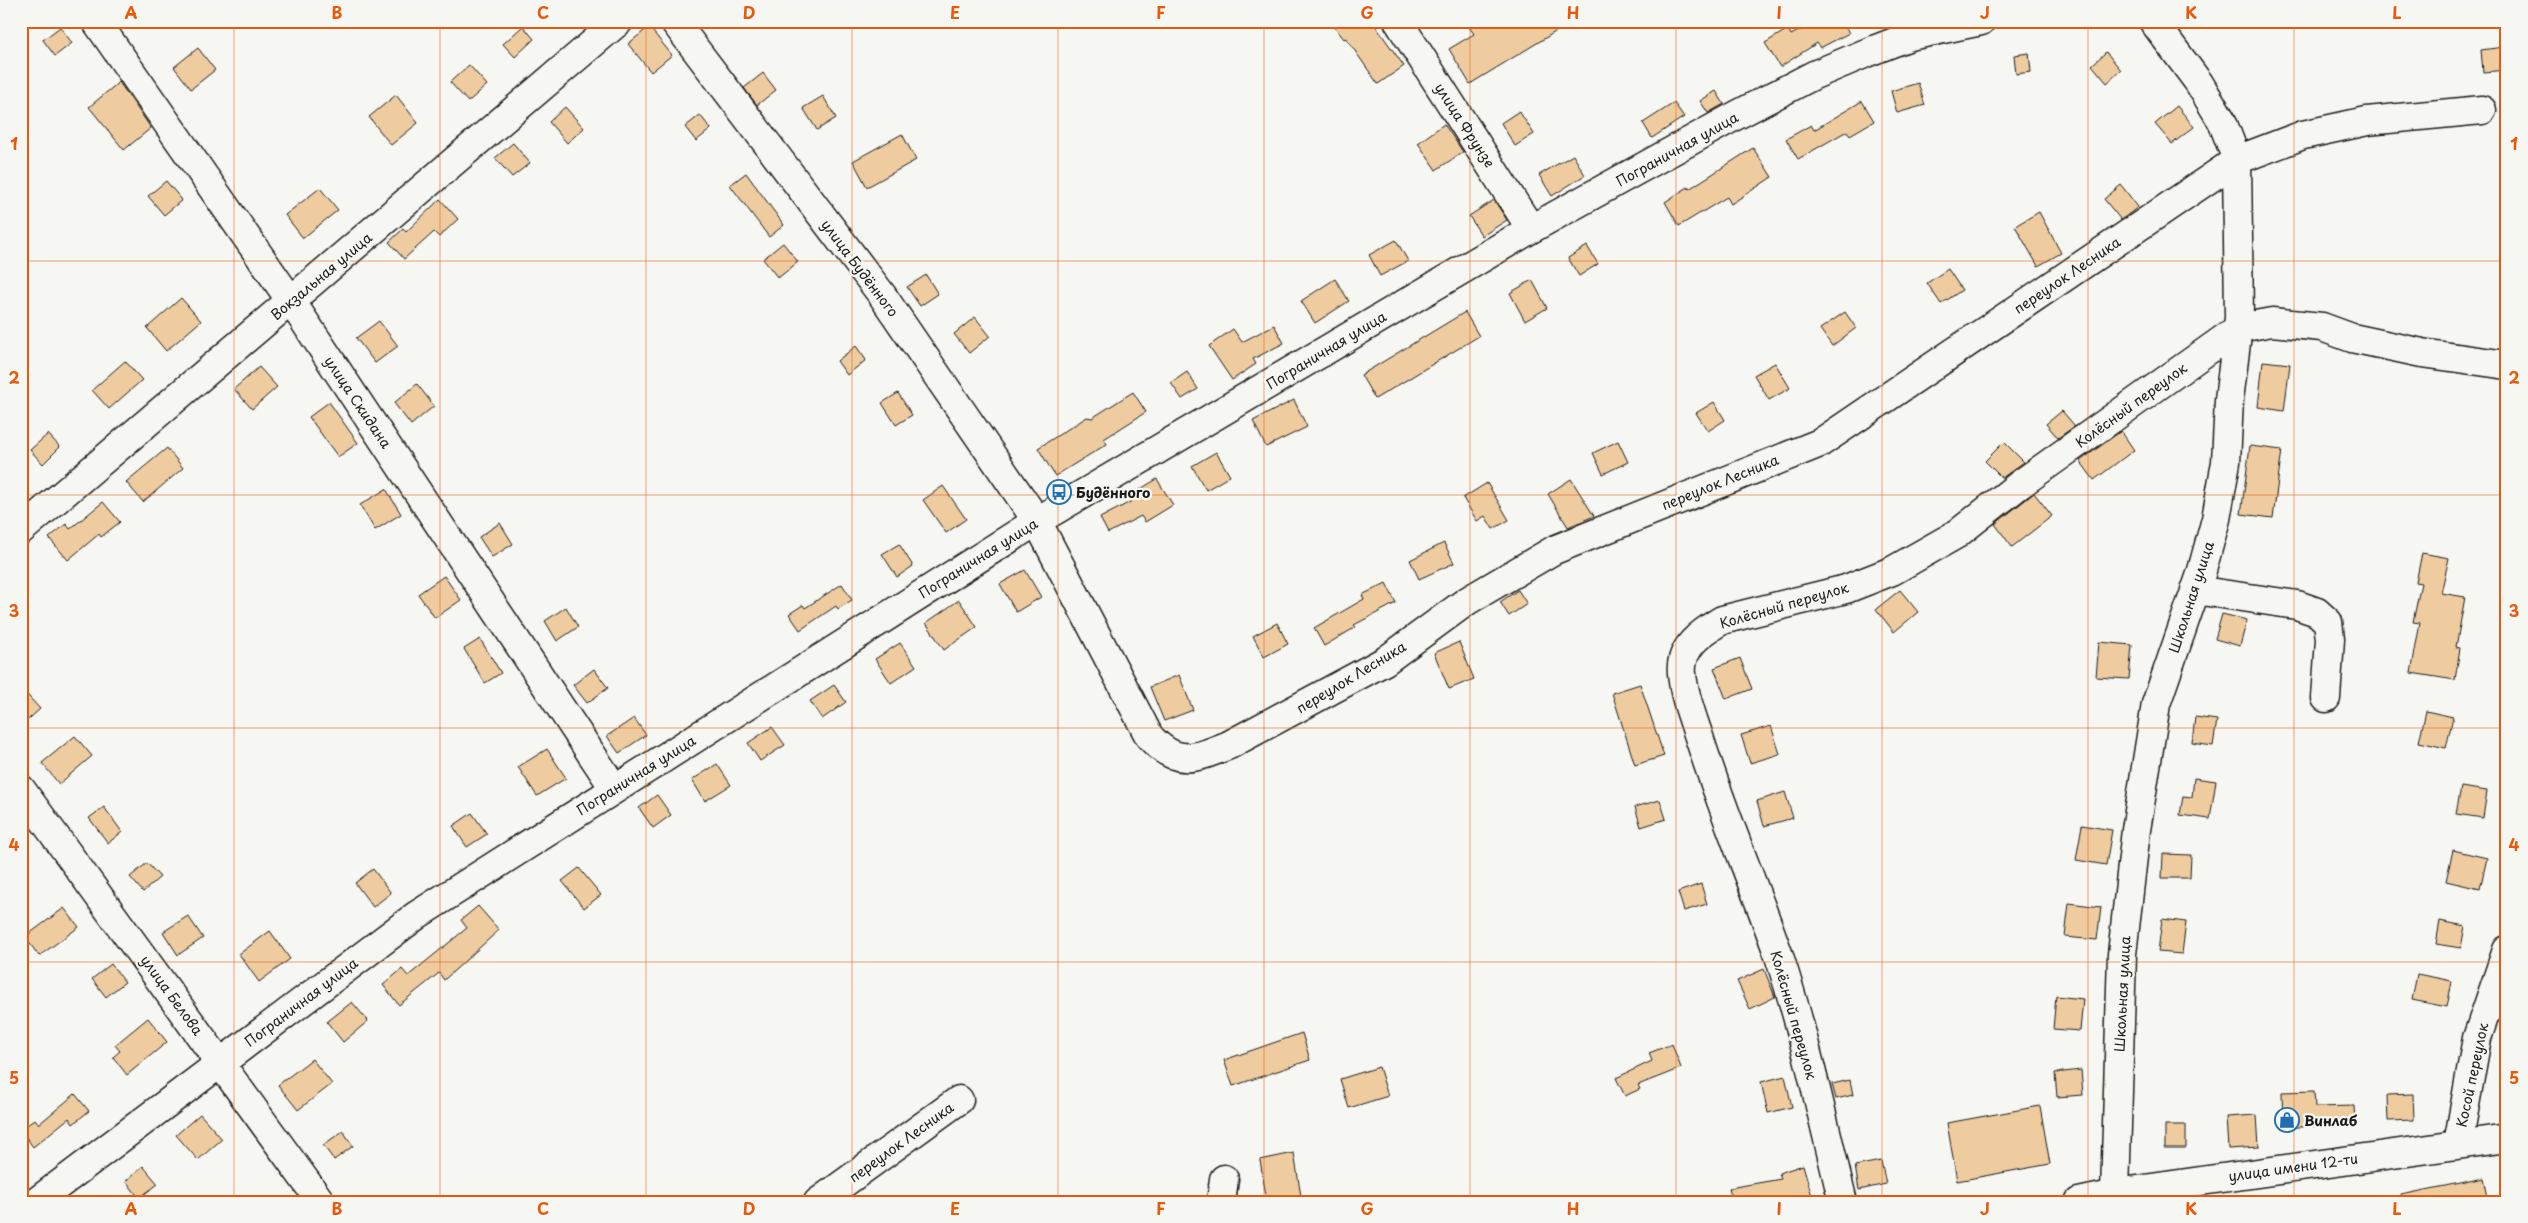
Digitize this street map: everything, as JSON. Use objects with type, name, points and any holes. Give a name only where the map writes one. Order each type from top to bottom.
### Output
[{"type":"street","name":"улица Скидана","points":[[96,21],[292,301],[614,788]]},
{"type":"street","name":"Вокзальная улица","points":[[21,530],[619,21]]},
{"type":"street","name":"улица Будённого","points":[[674,21],[882,295],[1037,520],[1149,736],[1160,748],[1179,758]]},
{"type":"street","name":"улица Фрунзе","points":[[1398,21],[1532,229]]},
{"type":"street","name":"Пограничная улица","points":[[36,1202],[417,915],[1037,520],[1532,229],[1814,75],[1910,36],[1981,21]]},
{"type":"street","name":"Школьная улица","points":[[2113,1198],[2122,954],[2136,830],[2156,704],[2195,590],[2216,519],[2226,462],[2229,400],[2239,328],[2237,160],[2222,121],[2198,83],[2153,21]]},
{"type":"street","name":"переулок Лесника","points":[[1179,758],[1203,756],[1229,745],[1385,661],[1467,601],[1554,550],[1820,443],[2237,160],[2303,135],[2367,121],[2482,110]]},
{"type":"street","points":[[2239,328],[2272,322],[2322,327],[2352,338],[2422,353],[2507,365]]},
{"type":"street","name":"Колёсный переулок","points":[[1843,1202],[1779,958],[1717,794],[1690,707],[1682,674],[1684,656],[1691,643],[1705,630],[1722,620],[1846,589],[1892,571],[1956,534],[2020,485],[2239,328]]},
{"type":"street","points":[[2195,590],[2297,605],[2317,612],[2328,622],[2330,638],[2326,698]]},
{"type":"street","name":"улица Белова","points":[[21,789],[321,1202]]},
{"type":"street","name":"Косой переулок","points":[[2458,1144],[2477,1038],[2507,950]]},
{"type":"street","name":"переулок Лесника","points":[[818,1202],[959,1100]]},
{"type":"street","name":"улица имени 12-ти","points":[[2080,1202],[2507,1138]]},
{"type":"building","points":[[1330,21],[1372,21],[1404,66],[1378,84],[1346,38],[1344,39]]},
{"type":"building","points":[[1465,21],[1573,21],[1470,84],[1449,49],[1474,34]]},
{"type":"building","points":[[1817,21],[1842,21],[1849,33],[1820,48],[1817,43],[1780,67],[1765,43],[1788,29],[1791,35]]},
{"type":"building","points":[[523,26],[534,39],[515,57],[503,44]]},
{"type":"building","points":[[60,27],[72,43],[55,56],[43,40]]},
{"type":"building","points":[[649,27],[672,55],[651,72],[628,44]]},
{"type":"building","points":[[2504,47],[2507,70],[2483,72],[2481,50]]},
{"type":"building","points":[[198,48],[215,70],[191,89],[174,67]]},
{"type":"building","points":[[2106,52],[2121,70],[2107,83],[2092,65]]},
{"type":"building","points":[[2029,53],[2031,72],[2016,74],[2014,55]]},
{"type":"building","points":[[469,65],[487,85],[468,102],[450,82]]},
{"type":"building","points":[[763,73],[776,90],[757,105],[744,88]]},
{"type":"building","points":[[119,82],[151,128],[124,150],[89,107]]},
{"type":"building","points":[[1918,83],[1925,105],[1897,113],[1891,91]]},
{"type":"building","points":[[1716,91],[1724,104],[1708,113],[1700,101]]},
{"type":"building","points":[[396,95],[418,123],[391,145],[369,117]]},
{"type":"building","points":[[823,96],[836,118],[817,130],[803,108]]},
{"type":"building","points":[[1862,101],[1874,121],[1850,135],[1847,131],[1798,159],[1786,139],[1811,125],[1814,130]]},
{"type":"building","points":[[1674,103],[1684,117],[1652,138],[1643,123]]},
{"type":"building","points":[[2177,106],[2194,127],[2172,144],[2155,124]]},
{"type":"building","points":[[565,107],[584,128],[567,143],[549,122]]},
{"type":"building","points":[[1519,111],[1534,134],[1515,146],[1501,123]]},
{"type":"building","points":[[700,115],[711,129],[696,141],[685,127]]},
{"type":"building","points":[[1444,124],[1463,152],[1436,170],[1418,143]]},
{"type":"building","points":[[902,134],[916,160],[867,187],[853,161]]},
{"type":"building","points":[[513,143],[530,163],[512,177],[495,158]]},
{"type":"building","points":[[1753,148],[1772,177],[1731,204],[1727,197],[1679,226],[1665,202]]},
{"type":"building","points":[[1573,155],[1585,175],[1552,196],[1539,175]]},
{"type":"building","points":[[746,173],[784,225],[769,237],[730,185]]},
{"type":"building","points":[[166,181],[182,200],[164,215],[148,196]]},
{"type":"building","points":[[2121,185],[2138,207],[2121,220],[2104,199]]},
{"type":"building","points":[[320,188],[338,210],[303,238],[285,215]]},
{"type":"building","points":[[440,199],[458,219],[439,237],[434,232],[404,259],[389,242],[403,229],[406,232]]},
{"type":"building","points":[[1494,200],[1507,220],[1482,236],[1469,216]]},
{"type":"building","points":[[2039,212],[2061,253],[2038,266],[2015,226]]},
{"type":"building","points":[[1396,240],[1408,261],[1380,276],[1369,255]]},
{"type":"building","points":[[783,243],[798,262],[778,278],[763,259]]},
{"type":"building","points":[[1587,246],[1598,264],[1579,276],[1568,258]]},
{"type":"building","points":[[1948,269],[1962,290],[1941,304],[1927,283]]},
{"type":"building","points":[[926,275],[938,294],[920,306],[907,287]]},
{"type":"building","points":[[1335,279],[1349,301],[1315,323],[1301,301]]},
{"type":"building","points":[[1532,280],[1547,308],[1525,321],[1510,293]]},
{"type":"building","points":[[181,298],[201,321],[166,351],[147,328]]},
{"type":"building","points":[[1465,312],[1479,336],[1375,399],[1361,375]]},
{"type":"building","points":[[1845,312],[1856,328],[1832,346],[1820,329]]},
{"type":"building","points":[[975,317],[990,336],[969,353],[954,334]]},
{"type":"building","points":[[379,321],[398,346],[375,363],[356,338]]},
{"type":"building","points":[[1274,325],[1284,343],[1253,359],[1256,364],[1232,380],[1209,346],[1233,329],[1242,342]]},
{"type":"building","points":[[856,346],[866,360],[847,375],[837,361]]},
{"type":"building","points":[[125,361],[142,380],[109,409],[92,390]]},
{"type":"building","points":[[2263,361],[2290,364],[2284,411],[2258,407]]},
{"type":"building","points":[[1775,363],[1790,388],[1769,400],[1754,375]]},
{"type":"building","points":[[259,367],[277,387],[252,409],[234,389]]},
{"type":"building","points":[[1187,372],[1198,389],[1182,399],[1171,383]]},
{"type":"building","points":[[417,384],[434,406],[411,425],[394,403]]},
{"type":"building","points":[[1133,392],[1146,412],[1104,439],[1107,444],[1055,476],[1038,448],[1087,417],[1092,418]]},
{"type":"building","points":[[898,393],[912,415],[896,425],[882,403]]},
{"type":"building","points":[[1294,400],[1307,427],[1266,447],[1253,421]]},
{"type":"building","points":[[329,402],[358,443],[338,457],[309,417]]},
{"type":"building","points":[[1714,402],[1725,420],[1708,431],[1696,413]]},
{"type":"building","points":[[2062,411],[2075,426],[2058,438],[2046,424]]},
{"type":"building","points":[[2121,431],[2134,450],[2094,480],[2080,461]]},
{"type":"building","points":[[48,434],[60,447],[43,464],[30,450]]},
{"type":"building","points":[[1618,441],[1628,462],[1603,474],[1593,453]]},
{"type":"building","points":[[2004,442],[2024,462],[2002,478],[1985,461]]},
{"type":"building","points":[[2250,446],[2282,450],[2273,518],[2241,514]]},
{"type":"building","points":[[167,448],[183,468],[143,502],[126,482]]},
{"type":"building","points":[[1216,452],[1230,476],[1206,490],[1192,466]]},
{"type":"building","points":[[1157,479],[1173,505],[1145,522],[1141,516],[1108,533],[1100,518],[1132,501],[1129,496]]},
{"type":"building","points":[[1571,479],[1594,516],[1568,527],[1548,494]]},
{"type":"building","points":[[1487,483],[1509,520],[1493,529],[1485,516],[1477,521],[1463,498]]},
{"type":"building","points":[[943,486],[966,519],[946,533],[923,500]]},
{"type":"building","points":[[386,489],[401,514],[375,530],[360,505]]},
{"type":"building","points":[[2034,493],[2052,516],[2012,547],[1995,524]]},
{"type":"building","points":[[103,502],[120,522],[101,537],[99,534],[68,560],[49,538],[66,524],[70,529]]},
{"type":"building","points":[[500,523],[513,544],[492,557],[479,537]]},
{"type":"building","points":[[1444,543],[1454,563],[1419,579],[1410,560]]},
{"type":"building","points":[[899,544],[913,566],[897,577],[882,554]]},
{"type":"building","points":[[2422,553],[2449,558],[2441,593],[2465,597],[2456,647],[2460,648],[2455,680],[2411,673],[2420,623],[2413,622],[2421,583],[2416,582]]},
{"type":"building","points":[[1025,570],[1041,597],[1016,612],[1000,584]]},
{"type":"building","points":[[444,576],[461,600],[435,618],[418,594]]},
{"type":"building","points":[[1386,583],[1396,603],[1354,625],[1356,627],[1324,646],[1314,628],[1364,599],[1362,595]]},
{"type":"building","points":[[842,584],[852,600],[838,609],[836,606],[800,630],[789,614],[803,605],[805,608]]},
{"type":"building","points":[[1518,590],[1527,604],[1509,616],[1500,602]]},
{"type":"building","points":[[1900,590],[1918,612],[1894,632],[1876,609]]},
{"type":"building","points":[[959,600],[977,627],[944,650],[926,623]]},
{"type":"building","points":[[566,607],[578,627],[557,641],[545,621]]},
{"type":"building","points":[[2222,614],[2247,620],[2240,646],[2215,639]]},
{"type":"building","points":[[1277,623],[1288,644],[1264,657],[1253,636]]},
{"type":"building","points":[[480,639],[501,673],[485,683],[464,649]]},
{"type":"building","points":[[1459,642],[1474,679],[1449,689],[1434,653]]},
{"type":"building","points":[[2099,642],[2132,645],[2129,679],[2096,677]]},
{"type":"building","points":[[900,643],[916,666],[891,683],[875,659]]},
{"type":"building","points":[[1740,658],[1752,689],[1726,699],[1714,668]]},
{"type":"building","points":[[594,669],[608,688],[587,703],[573,685]]},
{"type":"building","points":[[1179,675],[1193,710],[1164,721],[1150,687]]},
{"type":"building","points":[[1640,684],[1664,756],[1635,765],[1612,693]]},
{"type":"building","points":[[834,685],[846,702],[822,719],[810,701]]},
{"type":"building","points":[[21,688],[40,709],[21,726]]},
{"type":"building","points":[[2426,711],[2453,717],[2446,748],[2419,742]]},
{"type":"building","points":[[2195,717],[2217,720],[2213,746],[2192,743]]},
{"type":"building","points":[[634,718],[646,735],[619,753],[607,736]]},
{"type":"building","points":[[1771,726],[1780,754],[1750,763],[1741,735]]},
{"type":"building","points":[[772,727],[785,745],[760,761],[748,743]]},
{"type":"building","points":[[75,736],[92,756],[59,784],[42,763]]},
{"type":"building","points":[[547,749],[566,778],[537,796],[518,767]]},
{"type":"building","points":[[717,764],[731,785],[705,801],[692,780]]},
{"type":"building","points":[[2194,778],[2216,781],[2210,819],[2180,815],[2183,796],[2192,797]]},
{"type":"building","points":[[2461,787],[2487,791],[2483,818],[2456,814]]},
{"type":"building","points":[[1785,792],[1793,818],[1764,826],[1757,801]]},
{"type":"building","points":[[657,795],[671,815],[653,828],[639,808]]},
{"type":"building","points":[[1660,800],[1666,819],[1641,827],[1635,807]]},
{"type":"building","points":[[104,807],[122,832],[108,843],[89,818]]},
{"type":"building","points":[[472,813],[487,834],[467,847],[453,826]]},
{"type":"building","points":[[2082,825],[2112,830],[2106,865],[2076,860]]},
{"type":"building","points":[[2453,850],[2487,858],[2480,889],[2446,881]]},
{"type":"building","points":[[2163,854],[2191,855],[2190,878],[2162,878]]},
{"type":"building","points":[[147,863],[160,877],[143,892],[130,877]]},
{"type":"building","points":[[579,868],[601,895],[584,908],[562,881]]},
{"type":"building","points":[[373,869],[391,893],[373,907],[355,883]]},
{"type":"building","points":[[1701,884],[1707,904],[1684,911],[1678,892]]},
{"type":"building","points":[[2069,903],[2101,907],[2097,940],[2065,937]]},
{"type":"building","points":[[478,906],[499,930],[444,980],[439,973],[399,1005],[383,985],[402,969],[408,976],[467,928],[461,920]]},
{"type":"building","points":[[64,908],[79,927],[39,956],[25,937]]},
{"type":"building","points":[[188,916],[203,938],[178,955],[163,932]]},
{"type":"building","points":[[2162,919],[2186,922],[2182,954],[2158,952]]},
{"type":"building","points":[[2440,921],[2465,926],[2461,948],[2436,944]]},
{"type":"building","points":[[270,931],[290,959],[259,982],[239,954]]},
{"type":"building","points":[[111,964],[125,982],[106,997],[92,979]]},
{"type":"building","points":[[1764,969],[1775,997],[1750,1009],[1737,981]]},
{"type":"building","points":[[2417,974],[2452,981],[2447,1007],[2412,1000]]},
{"type":"building","points":[[2056,996],[2083,999],[2080,1031],[2053,1029]]},
{"type":"building","points":[[352,1002],[368,1021],[343,1042],[327,1022]]},
{"type":"building","points":[[148,1018],[167,1042],[127,1075],[113,1057],[120,1051],[115,1045]]},
{"type":"building","points":[[1302,1033],[1310,1060],[1233,1086],[1224,1060]]},
{"type":"building","points":[[1672,1044],[1681,1068],[1638,1085],[1640,1089],[1625,1096],[1616,1078],[1652,1061],[1649,1053]]},
{"type":"building","points":[[312,1059],[332,1084],[298,1110],[278,1085]]},
{"type":"building","points":[[1379,1067],[1388,1096],[1349,1108],[1340,1079]]},
{"type":"building","points":[[2081,1070],[2083,1095],[2057,1097],[2055,1073]]},
{"type":"building","points":[[1785,1076],[1792,1107],[1768,1113],[1761,1082]]},
{"type":"building","points":[[1850,1080],[1853,1095],[1836,1099],[1832,1084]]},
{"type":"building","points":[[2314,1091],[2315,1107],[2354,1106],[2355,1123],[2315,1124],[2315,1126],[2283,1128],[2282,1092]]},
{"type":"building","points":[[75,1094],[89,1111],[73,1124],[69,1118],[33,1147],[21,1130],[35,1119],[39,1124]]},
{"type":"building","points":[[2413,1094],[2414,1120],[2388,1121],[2387,1095]]},
{"type":"building","points":[[2040,1106],[2050,1164],[1957,1181],[1947,1123]]},
{"type":"building","points":[[200,1114],[222,1139],[198,1160],[176,1135]]},
{"type":"building","points":[[2257,1115],[2259,1147],[2228,1149],[2226,1117]]},
{"type":"building","points":[[2165,1125],[2186,1125],[2186,1148],[2165,1148]]},
{"type":"building","points":[[343,1131],[353,1146],[334,1160],[323,1145]]},
{"type":"building","points":[[1294,1153],[1302,1202],[1267,1202],[1260,1160]]},
{"type":"building","points":[[1881,1161],[1886,1184],[1859,1190],[1855,1166]]},
{"type":"building","points":[[1803,1165],[1812,1196],[1793,1202],[1732,1202],[1729,1188],[1781,1179],[1779,1173]]},
{"type":"building","points":[[143,1166],[158,1184],[139,1198],[126,1181]]},
{"type":"building","points":[[2484,1178],[2489,1202],[2402,1202],[2401,1195]]},
{"type":"place","name":"Будённого","points":[[1059,492]]},
{"type":"place","name":"Винлаб","points":[[2287,1120]]}]
